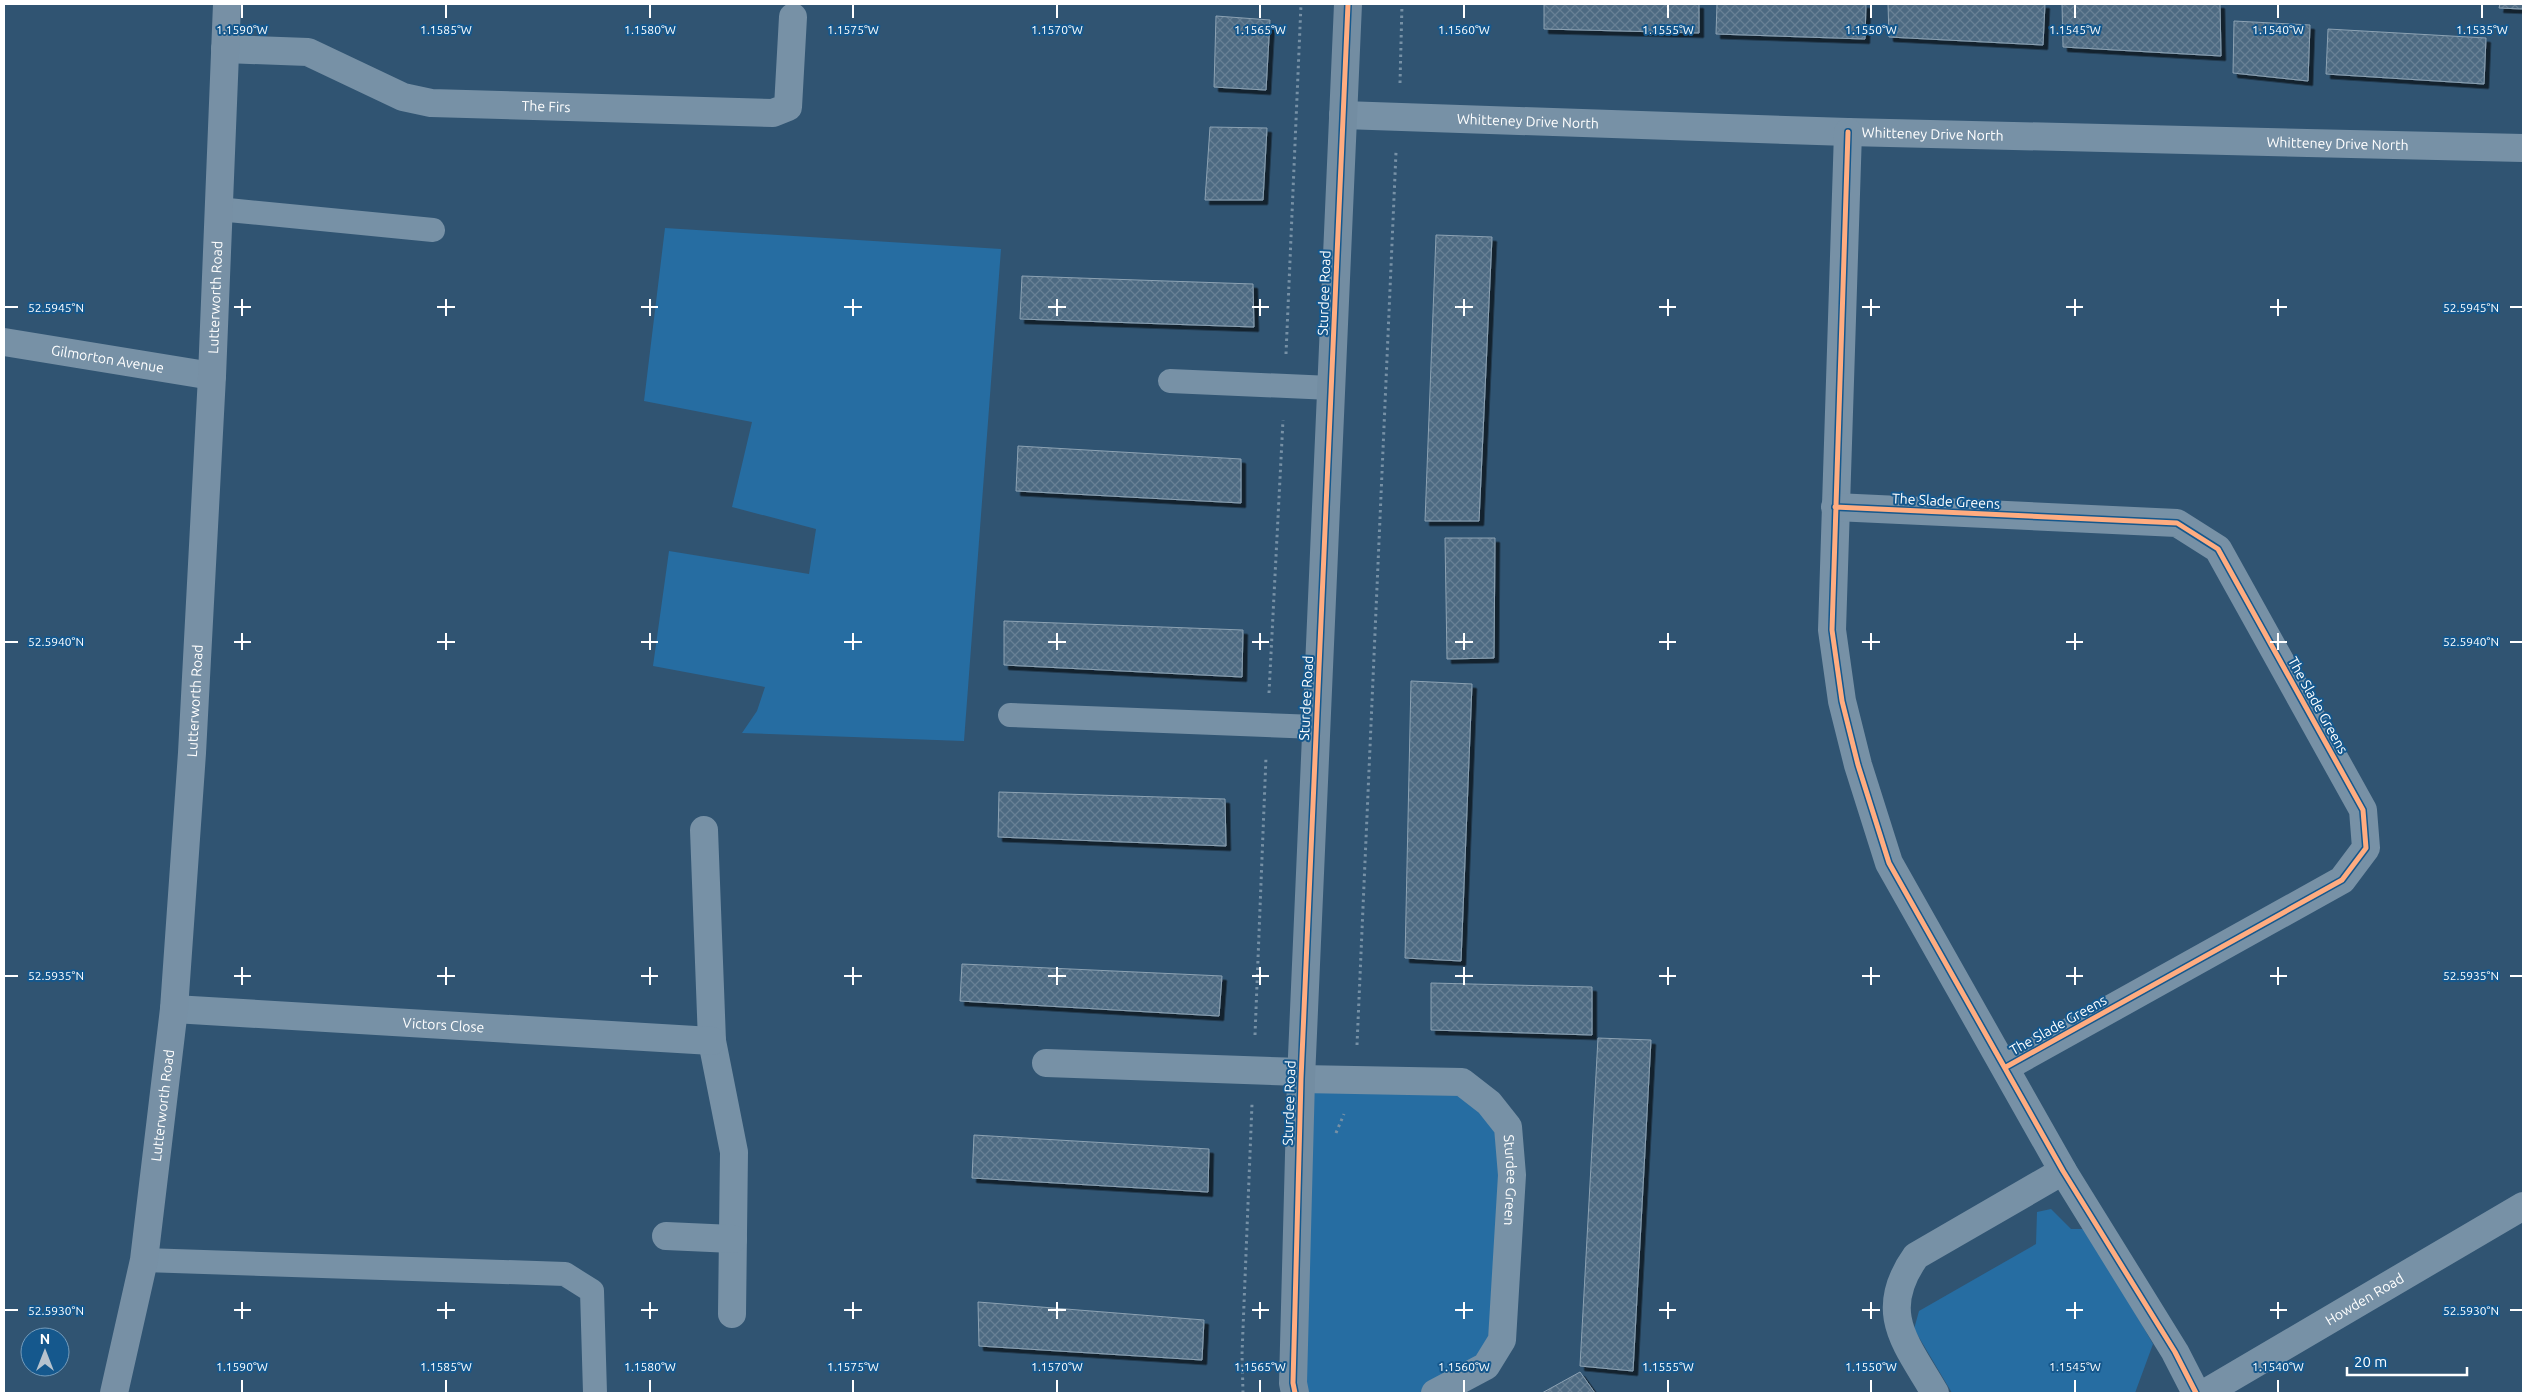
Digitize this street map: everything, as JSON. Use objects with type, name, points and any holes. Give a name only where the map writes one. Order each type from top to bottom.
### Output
[{"type":"main road","name":"Lutterworth Road","points":[[114,1393],[144,1260],[174,1009],[192,753],[212,376],[227,4]]},
{"type":"street","name":"Sturdee Road","points":[[1294,1393],[1301,1075],[1348,4]]},
{"type":"street","name":"The Firs","points":[[225,49],[308,52],[403,97],[430,104],[773,114],[788,107],[793,16]]},
{"type":"street","name":"Whitteney Drive North","points":[[1343,116],[1848,132],[2523,148]]},
{"type":"street","name":"The Slade Greens","points":[[1848,132],[1834,507],[1832,630],[1842,700],[1858,765],[1889,863],[2006,1067],[2062,1171],[2174,1352],[2196,1393]]},
{"type":"street","name":"Gilmorton Avenue","points":[[4,342],[212,376]]},
{"type":"street","name":"The Slade Greens","points":[[1834,507],[2177,523],[2218,549],[2363,810],[2366,848],[2342,880],[2006,1067]]},
{"type":"street","points":[[704,830],[712,1041],[734,1152],[732,1314]]},
{"type":"street","name":"Victors Close","points":[[174,1009],[712,1041]]},
{"type":"street","name":"Sturdee Road","points":[[1046,1063],[1301,1075]]},
{"type":"street","name":"Sturdee Green","points":[[1301,1075],[1356,1080],[1462,1082],[1489,1103],[1508,1127],[1512,1175],[1502,1340],[1486,1366],[1435,1393]]},
{"type":"street","points":[[1935,1393],[1901,1335],[1896,1315],[1903,1274],[1916,1256],[2062,1171]]},
{"type":"street","name":"Howden Road","points":[[2205,1393],[2523,1206]]},
{"type":"street","points":[[666,1236],[733,1239]]},
{"type":"lane","points":[[218,209],[433,230]]},
{"type":"lane","points":[[1170,381],[1331,388]]},
{"type":"lane","points":[[1010,715],[1316,727]]},
{"type":"lane","points":[[144,1260],[565,1274],[592,1291],[595,1393]]},
{"type":"path","points":[[1333,1139],[1356,1080],[1402,4]]},
{"type":"shaded area","points":[[665,228],[1001,249],[964,741],[742,733],[757,711],[765,687],[653,666],[669,551],[809,574],[816,529],[732,507],[752,422],[644,401]]},
{"type":"shaded area","points":[[1301,1079],[1462,1082],[1508,1127],[1502,1340],[1435,1393],[1298,1393]]},
{"type":"shaded area","points":[[2051,1209],[2071,1229],[2087,1229],[2153,1344],[2135,1393],[1952,1393],[1914,1329],[1919,1311],[2036,1244],[2037,1212]]},
{"type":"building","points":[[1544,4],[1699,4],[1699,33],[1544,29]]},
{"type":"building","points":[[1717,4],[1866,4],[1865,39],[1716,34]]},
{"type":"building","points":[[1888,4],[2045,4],[2043,45],[1889,37]]},
{"type":"building","points":[[2062,4],[2220,4],[2221,56],[2063,47]]},
{"type":"building","points":[[2500,4],[2523,4],[2523,9],[2499,8]]},
{"type":"building","points":[[1216,16],[1270,20],[1266,90],[1214,87]]},
{"type":"building","points":[[2234,21],[2310,25],[2308,81],[2233,73]]},
{"type":"building","points":[[2328,29],[2486,38],[2484,84],[2326,74]]},
{"type":"building","points":[[1210,127],[1267,128],[1263,200],[1205,200]]},
{"type":"building","points":[[1436,235],[1492,237],[1479,521],[1425,521]]},
{"type":"building","points":[[1022,276],[1253,284],[1254,327],[1020,319]]},
{"type":"building","points":[[1018,446],[1241,459],[1241,503],[1016,491]]},
{"type":"building","points":[[1445,538],[1495,538],[1494,658],[1447,659]]},
{"type":"building","points":[[1004,621],[1243,630],[1242,677],[1004,665]]},
{"type":"building","points":[[1411,681],[1472,684],[1461,961],[1405,958]]},
{"type":"building","points":[[999,792],[1225,799],[1226,846],[998,837]]},
{"type":"building","points":[[962,964],[1222,976],[1219,1016],[960,1001]]},
{"type":"building","points":[[1431,983],[1592,987],[1592,1035],[1431,1030]]},
{"type":"building","points":[[1598,1038],[1651,1040],[1633,1371],[1580,1366]]},
{"type":"building","points":[[974,1135],[1209,1149],[1208,1192],[972,1178]]},
{"type":"building","points":[[978,1302],[1204,1320],[1202,1360],[979,1346]]},
{"type":"building","points":[[1580,1372],[1595,1393],[1542,1393]]},
{"type":"cycle path","points":[[1295,1393],[1293,1383],[1301,1079],[1348,4]]},
{"type":"cycle path","points":[[1848,132],[1832,630],[1842,701],[1858,765],[1889,863],[2063,1171],[2175,1352],[2196,1393]]},
{"type":"cycle path","points":[[1835,507],[2177,523],[2218,549],[2363,810],[2366,848],[2342,880],[2006,1067]]}]
